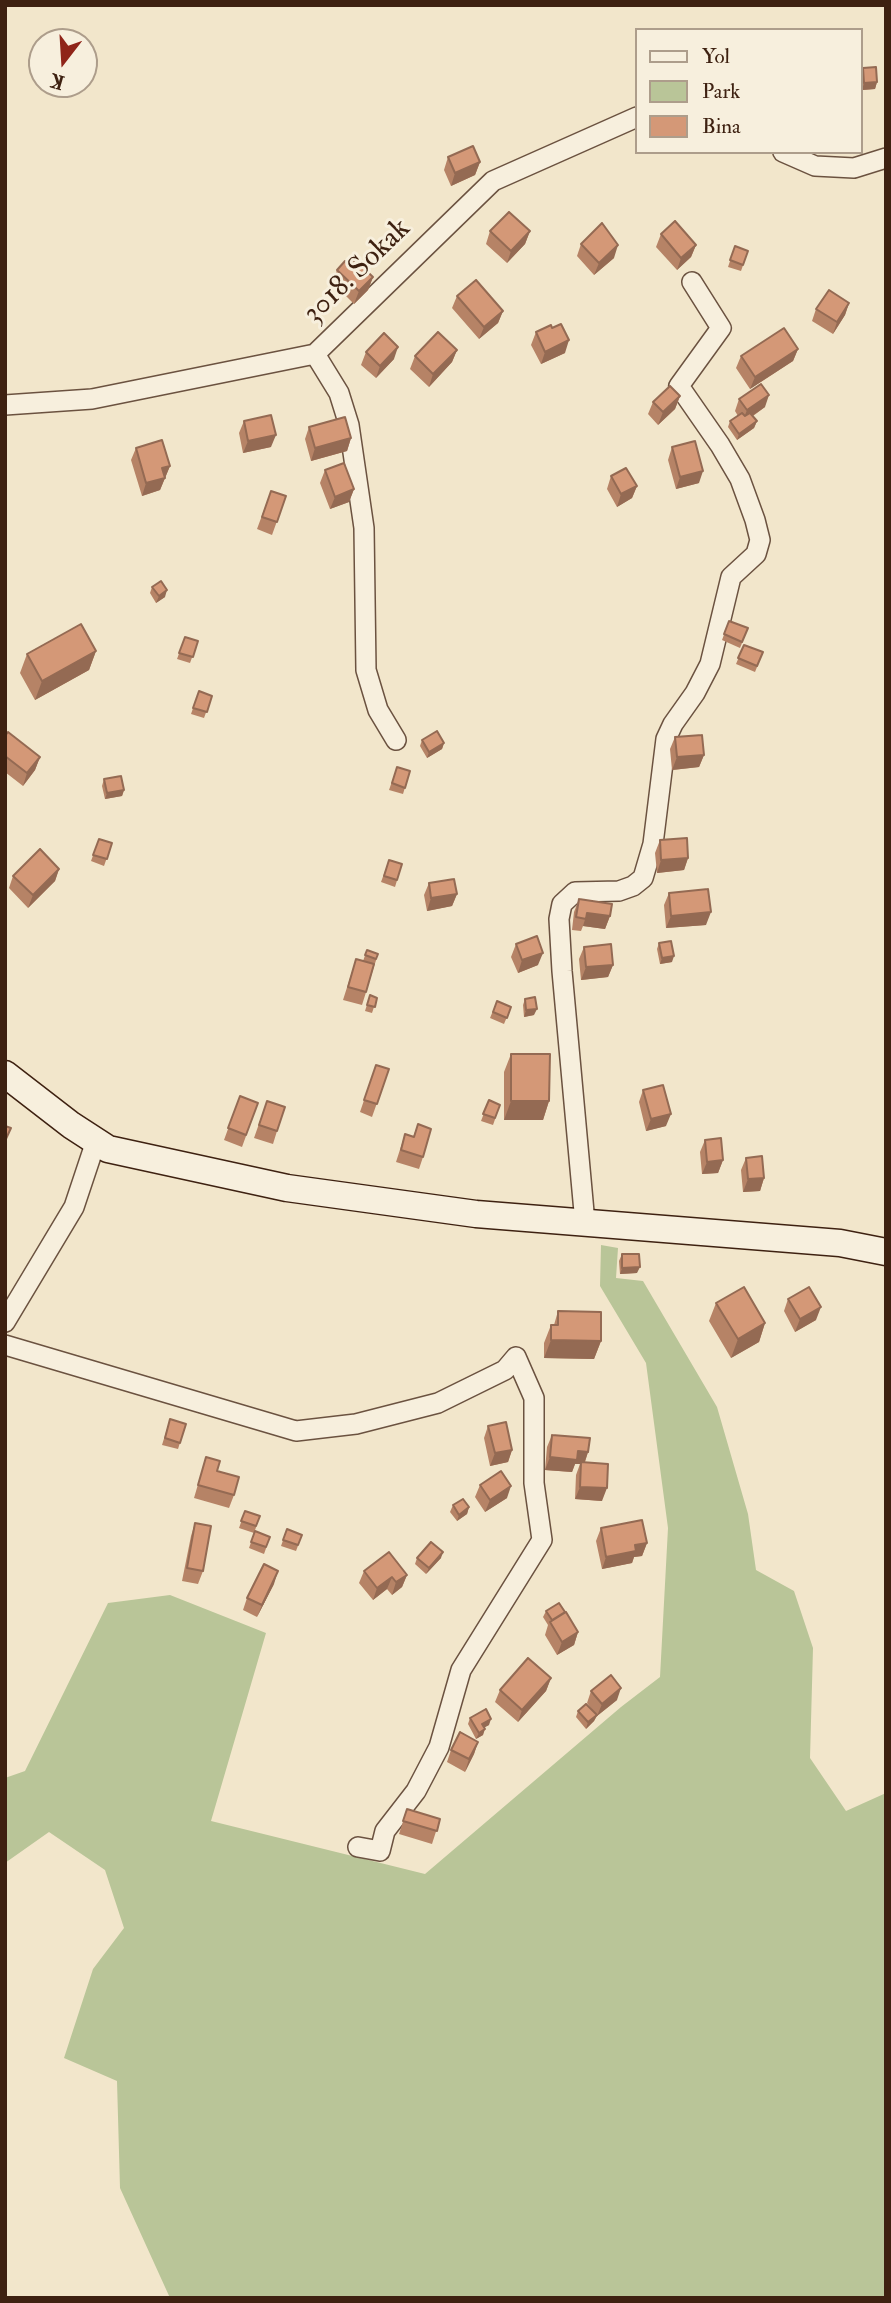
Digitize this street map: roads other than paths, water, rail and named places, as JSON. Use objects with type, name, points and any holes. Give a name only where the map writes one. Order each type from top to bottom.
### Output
[{"type":"street","name":"3018. Sokak","points":[[5,405],[92,398],[315,354],[493,181],[636,117]]},
{"type":"street","points":[[788,154],[815,166],[853,168],[886,158]]},
{"type":"street","points":[[585,1223],[562,971],[559,919],[562,904],[575,892],[619,891],[633,886],[643,878],[653,844],[666,739],[673,724],[699,687],[710,664],[731,578],[756,554],[760,540],[740,480],[720,445],[679,386],[721,328],[692,282]]},
{"type":"street","points":[[315,354],[339,393],[349,425],[364,528],[366,670],[378,710],[396,740]]},
{"type":"street","points":[[5,1074],[71,1125],[108,1149],[287,1188],[476,1214],[840,1243],[886,1252]]},
{"type":"street","points":[[5,1322],[74,1207],[96,1141]]},
{"type":"street","points":[[5,1345],[296,1431],[356,1424],[438,1403],[505,1370],[516,1357],[534,1398],[534,1483],[542,1540],[461,1670],[439,1748],[416,1791],[385,1832],[380,1851],[358,1847]]}]
